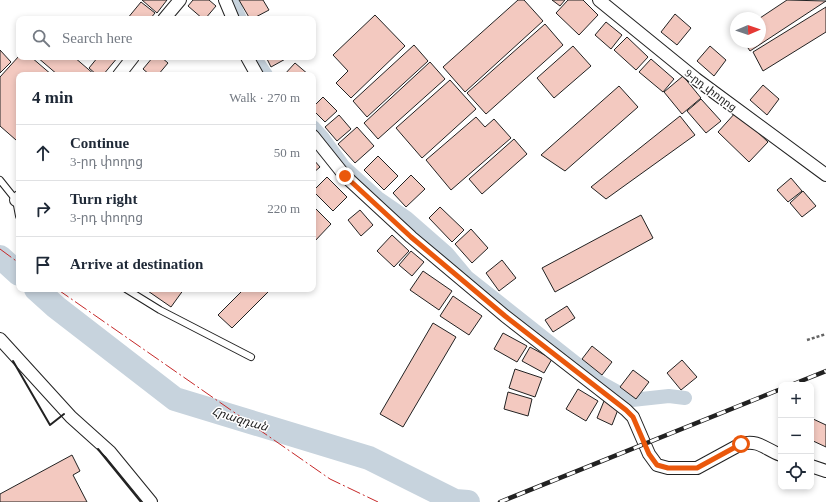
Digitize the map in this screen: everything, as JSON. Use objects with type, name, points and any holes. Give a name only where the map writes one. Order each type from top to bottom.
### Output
[{"type":"street","points":[[167,16],[180,0]]},
{"type":"street","points":[[225,0],[232,16]]},
{"type":"street","name":"9-րդ փողոց","points":[[599,0],[696,79],[826,176]]},
{"type":"street","points":[[121,72],[131,60]]},
{"type":"street","points":[[249,60],[255,72]]},
{"type":"street","points":[[316,140],[345,176],[411,237],[505,316],[626,410],[633,417],[649,454],[657,465],[668,468],[697,468],[741,444],[748,442],[755,442],[779,454]]},
{"type":"street","points":[[0,339],[71,417],[110,452],[151,502]]},
{"type":"street","points":[[814,467],[826,471]]},
{"type":"lane","points":[[0,180],[16,197]]},
{"type":"lane","points":[[131,292],[160,310],[251,357]]},
{"type":"path","points":[[807,340],[826,334]]},
{"type":"building","points":[[142,0],[167,0],[157,13]]},
{"type":"building","points":[[193,0],[209,0],[216,6],[208,16],[200,16],[188,6]]},
{"type":"building","points":[[239,0],[263,0],[269,10],[258,16],[248,16]]},
{"type":"building","points":[[518,0],[524,0],[543,21],[465,92],[443,67]]},
{"type":"building","points":[[552,0],[565,0],[560,6]]},
{"type":"building","points":[[568,0],[583,0],[598,15],[579,35],[556,13]]},
{"type":"building","points":[[787,0],[826,1],[766,40],[766,14]]},
{"type":"building","points":[[141,2],[155,13],[152,16],[129,16]]},
{"type":"building","points":[[826,7],[826,32],[763,71],[753,52],[759,48],[766,48],[766,44]]},
{"type":"building","points":[[675,14],[691,28],[677,45],[661,32]]},
{"type":"building","points":[[375,15],[405,46],[351,98],[336,83],[348,71],[333,55]]},
{"type":"building","points":[[606,22],[622,35],[611,49],[595,35]]},
{"type":"building","points":[[545,24],[563,45],[486,114],[467,93]]},
{"type":"building","points":[[627,37],[648,57],[636,70],[614,50]]},
{"type":"building","points":[[414,45],[428,61],[367,117],[353,101]]},
{"type":"building","points":[[573,46],[591,66],[554,98],[537,78]]},
{"type":"building","points":[[710,46],[726,60],[714,76],[697,61]]},
{"type":"building","points":[[0,50],[11,62],[0,73]]},
{"type":"building","points":[[16,59],[34,60],[48,72],[16,72],[16,140],[0,126],[0,77]]},
{"type":"building","points":[[651,59],[674,79],[663,92],[639,72]]},
{"type":"building","points":[[40,60],[78,60],[92,72],[54,72]]},
{"type":"building","points":[[96,60],[116,60],[106,72],[94,72],[89,68]]},
{"type":"building","points":[[150,60],[164,60],[168,63],[160,72],[146,72],[143,69]]},
{"type":"building","points":[[268,60],[284,60],[271,67]]},
{"type":"building","points":[[430,62],[445,79],[378,139],[364,123]]},
{"type":"building","points":[[295,63],[306,72],[287,72]]},
{"type":"building","points":[[683,76],[701,98],[682,114],[664,92]]},
{"type":"building","points":[[450,80],[476,109],[422,158],[396,128]]},
{"type":"building","points":[[763,85],[779,99],[767,115],[750,100]]},
{"type":"building","points":[[619,86],[638,107],[565,171],[541,155]]},
{"type":"building","points":[[323,97],[337,111],[325,122],[316,113],[316,104]]},
{"type":"building","points":[[701,99],[721,121],[706,133],[687,111]]},
{"type":"building","points":[[736,112],[768,142],[749,162],[718,132]]},
{"type":"building","points":[[339,115],[351,129],[337,141],[325,127]]},
{"type":"building","points":[[680,116],[695,135],[606,199],[591,187]]},
{"type":"building","points":[[476,117],[485,127],[494,119],[511,138],[451,190],[426,160]]},
{"type":"building","points":[[357,127],[374,146],[355,163],[338,144]]},
{"type":"building","points":[[514,139],[527,154],[482,194],[469,179]]},
{"type":"building","points":[[378,156],[398,176],[384,190],[364,170]]},
{"type":"building","points":[[316,162],[320,167],[316,170]]},
{"type":"building","points":[[411,175],[425,189],[406,207],[393,193]]},
{"type":"building","points":[[327,177],[347,197],[333,211],[316,194],[316,188]]},
{"type":"building","points":[[791,178],[802,191],[788,202],[777,190]]},
{"type":"building","points":[[803,191],[816,206],[802,217],[790,203]]},
{"type":"building","points":[[440,207],[464,230],[452,242],[429,218]]},
{"type":"building","points":[[316,209],[331,224],[316,240]]},
{"type":"building","points":[[360,210],[373,225],[361,236],[348,220]]},
{"type":"building","points":[[641,215],[653,238],[555,292],[542,268]]},
{"type":"building","points":[[471,229],[488,248],[472,263],[455,244]]},
{"type":"building","points":[[392,235],[409,251],[394,267],[377,251]]},
{"type":"building","points":[[411,251],[424,262],[412,276],[399,265]]},
{"type":"building","points":[[502,260],[516,278],[499,291],[486,273]]},
{"type":"building","points":[[423,271],[452,291],[439,310],[410,290]]},
{"type":"building","points":[[149,292],[182,292],[171,307]]},
{"type":"building","points":[[241,292],[268,292],[232,328],[218,315]]},
{"type":"building","points":[[453,296],[482,316],[469,335],[440,316]]},
{"type":"building","points":[[567,306],[575,318],[553,332],[545,320]]},
{"type":"building","points":[[433,323],[456,337],[403,427],[380,414]]},
{"type":"building","points":[[503,333],[527,346],[517,362],[494,349]]},
{"type":"building","points":[[592,346],[612,362],[602,375],[582,359]]},
{"type":"building","points":[[530,347],[552,359],[544,373],[522,361]]},
{"type":"building","points":[[682,360],[697,377],[681,390],[667,373]]},
{"type":"building","points":[[515,369],[542,378],[535,397],[509,388]]},
{"type":"building","points":[[633,370],[649,382],[636,399],[620,387]]},
{"type":"building","points":[[578,389],[598,401],[586,421],[566,409]]},
{"type":"building","points":[[508,392],[532,399],[528,416],[504,409]]},
{"type":"building","points":[[604,401],[619,407],[612,425],[597,418]]},
{"type":"building","points":[[814,419],[826,425],[826,447],[814,441]]},
{"type":"building","points":[[72,455],[80,471],[73,475],[87,502],[0,502],[0,494]]},
{"type":"waterway","points":[[232,0],[239,16]]},
{"type":"waterway","points":[[256,60],[264,72]]},
{"type":"waterway","points":[[316,130],[344,167],[378,198],[407,218],[447,253],[467,277],[601,383],[632,400],[669,396],[685,398]]},
{"type":"waterway","name":"Հրազդան","points":[[0,257],[16,271]]},
{"type":"waterway","name":"Հրազդան","points":[[39,292],[56,307],[175,399],[369,458],[455,501],[468,502]]},
{"type":"railway","points":[[798,382],[826,371]]},
{"type":"railway","points":[[500,502],[778,390]]},
{"type":"wall","points":[[13,361],[50,425],[64,414]]},
{"type":"wall","points":[[98,449],[141,502]]},
{"type":"power","points":[[0,249],[16,261]]},
{"type":"power","points":[[61,292],[330,479],[378,502]]},
{"type":"route","points":[[345,176],[411,237],[505,316],[626,410],[633,417],[649,454],[657,465],[680,469],[697,468],[741,444]]}]
